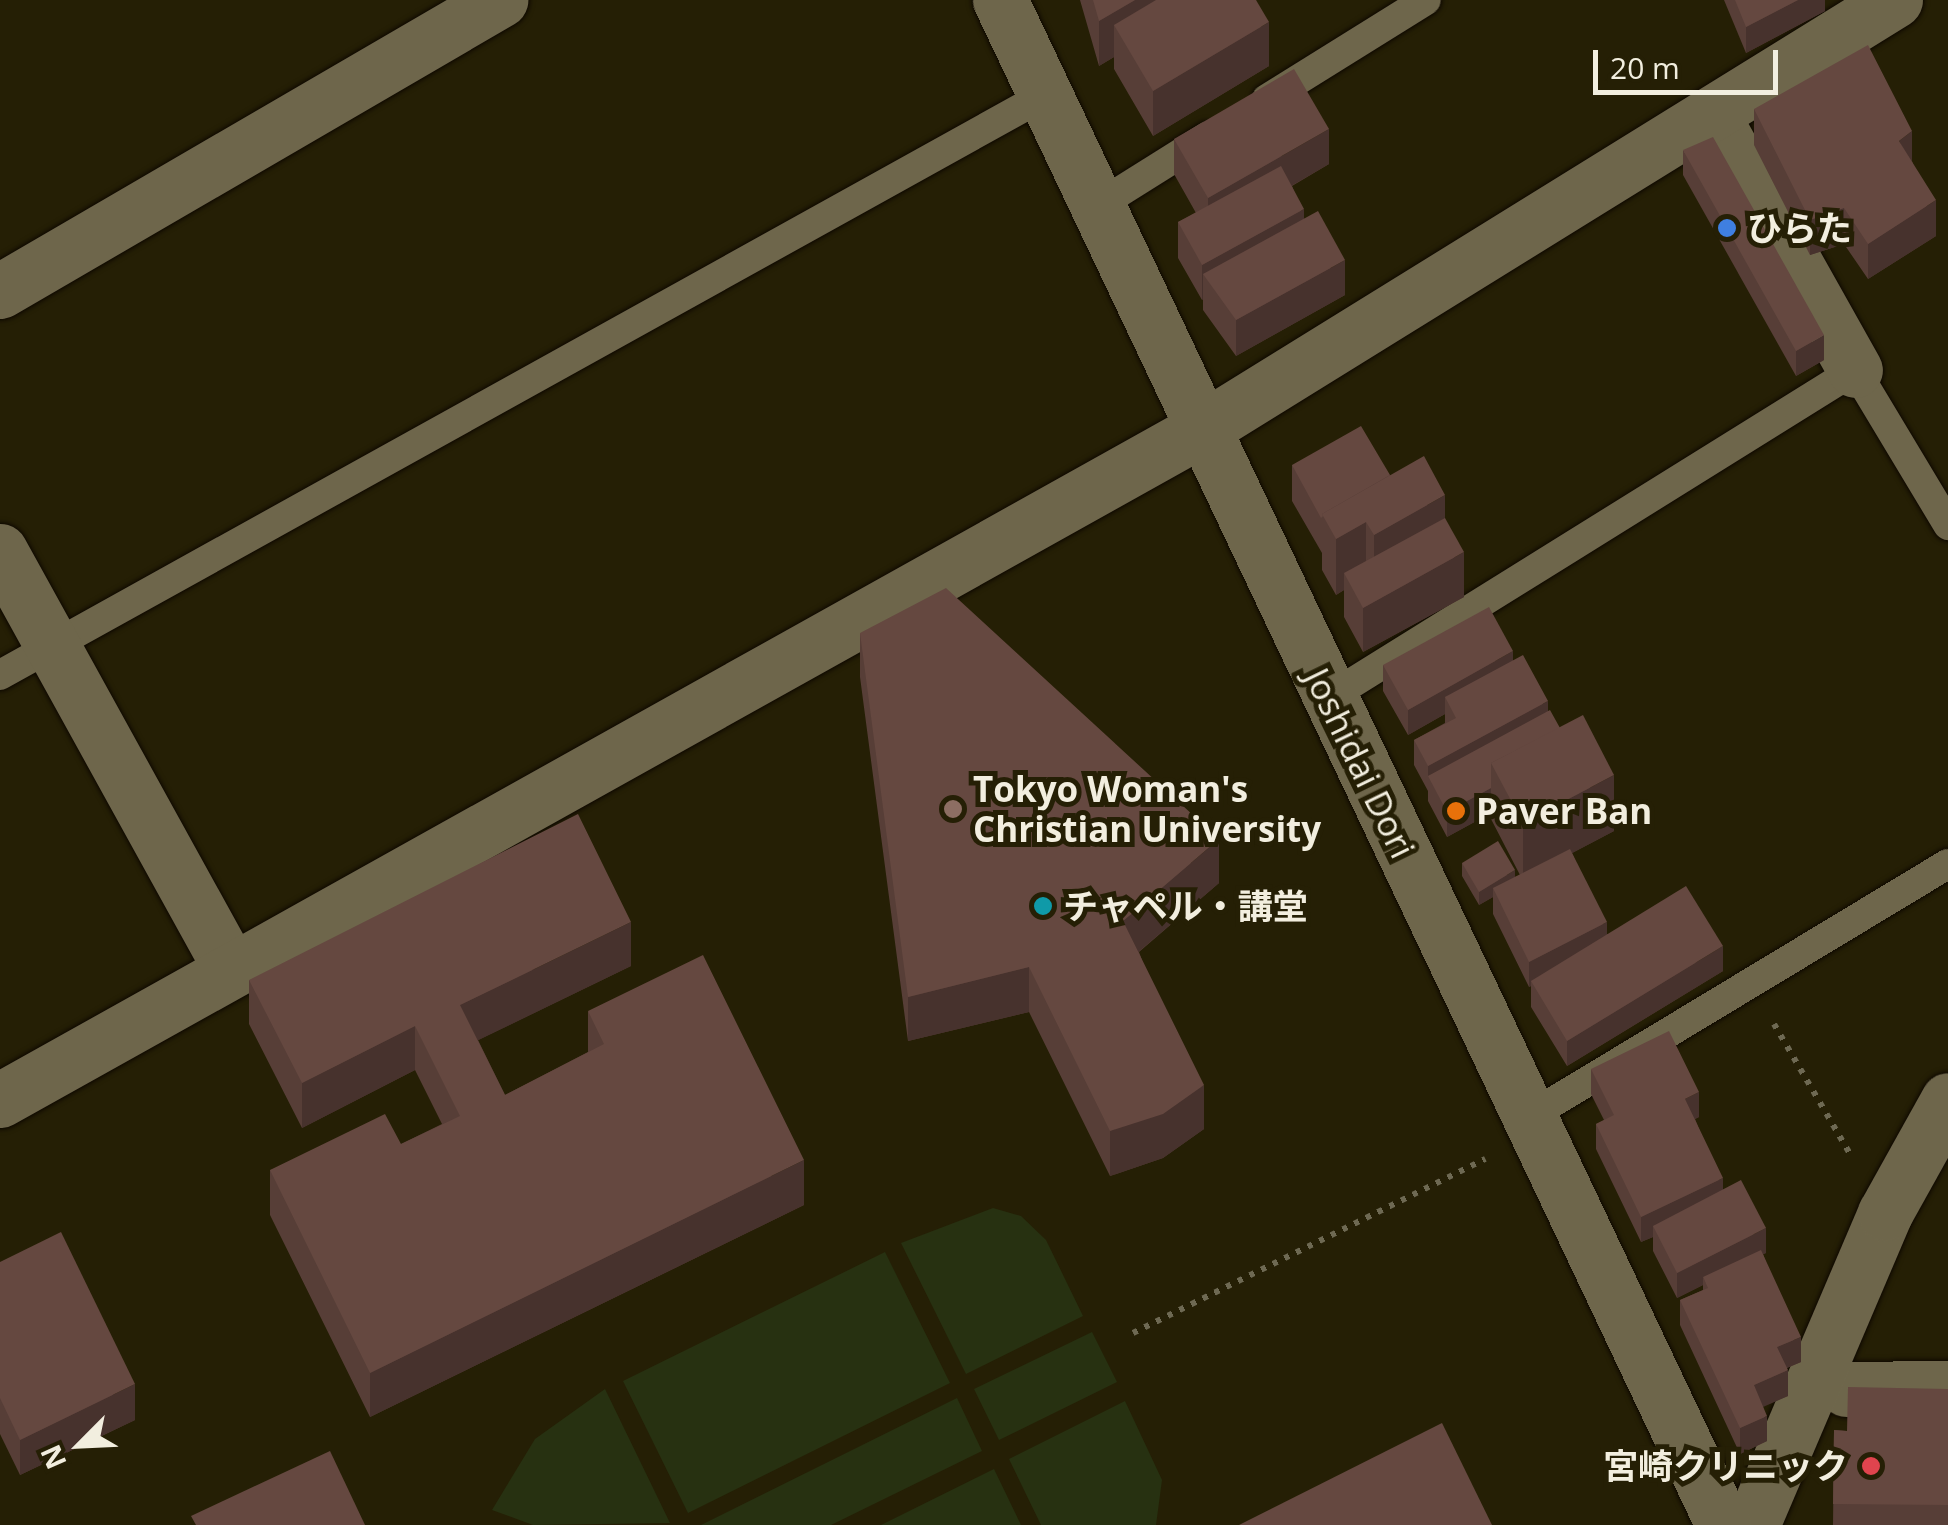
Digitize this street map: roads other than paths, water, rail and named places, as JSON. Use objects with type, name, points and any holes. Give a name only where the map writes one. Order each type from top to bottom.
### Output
[{"type":"street","points":[[0,291],[500,0]]},
{"type":"street","name":"Joshidai Dori","points":[[1000,0],[1722,1525]]},
{"type":"street","points":[[0,1100],[1202,429],[1713,117],[1895,0]]},
{"type":"street","points":[[1713,117],[1855,370]]},
{"type":"street","points":[[0,552],[231,968]]},
{"type":"street","points":[[1752,1525],[1885,1213],[1948,1100]]},
{"type":"street","points":[[1810,1389],[1948,1388]]},
{"type":"lane","points":[[1097,206],[1426,0]]},
{"type":"lane","points":[[0,674],[1045,96]]},
{"type":"lane","points":[[1328,698],[1855,370],[1948,526]]},
{"type":"lane","points":[[1530,1116],[1748,980],[1948,864]]},
{"type":"place","name":"ひらた","points":[[1727,228]]},
{"type":"place","name":"Tokyo Woman's Christian University","points":[[953,809]]},
{"type":"place","name":"Paver Ban","points":[[1456,811]]},
{"type":"place","name":"チャペル・講堂","points":[[1043,906]]},
{"type":"place","name":"宮崎クリニック","points":[[1871,1466]]}]
